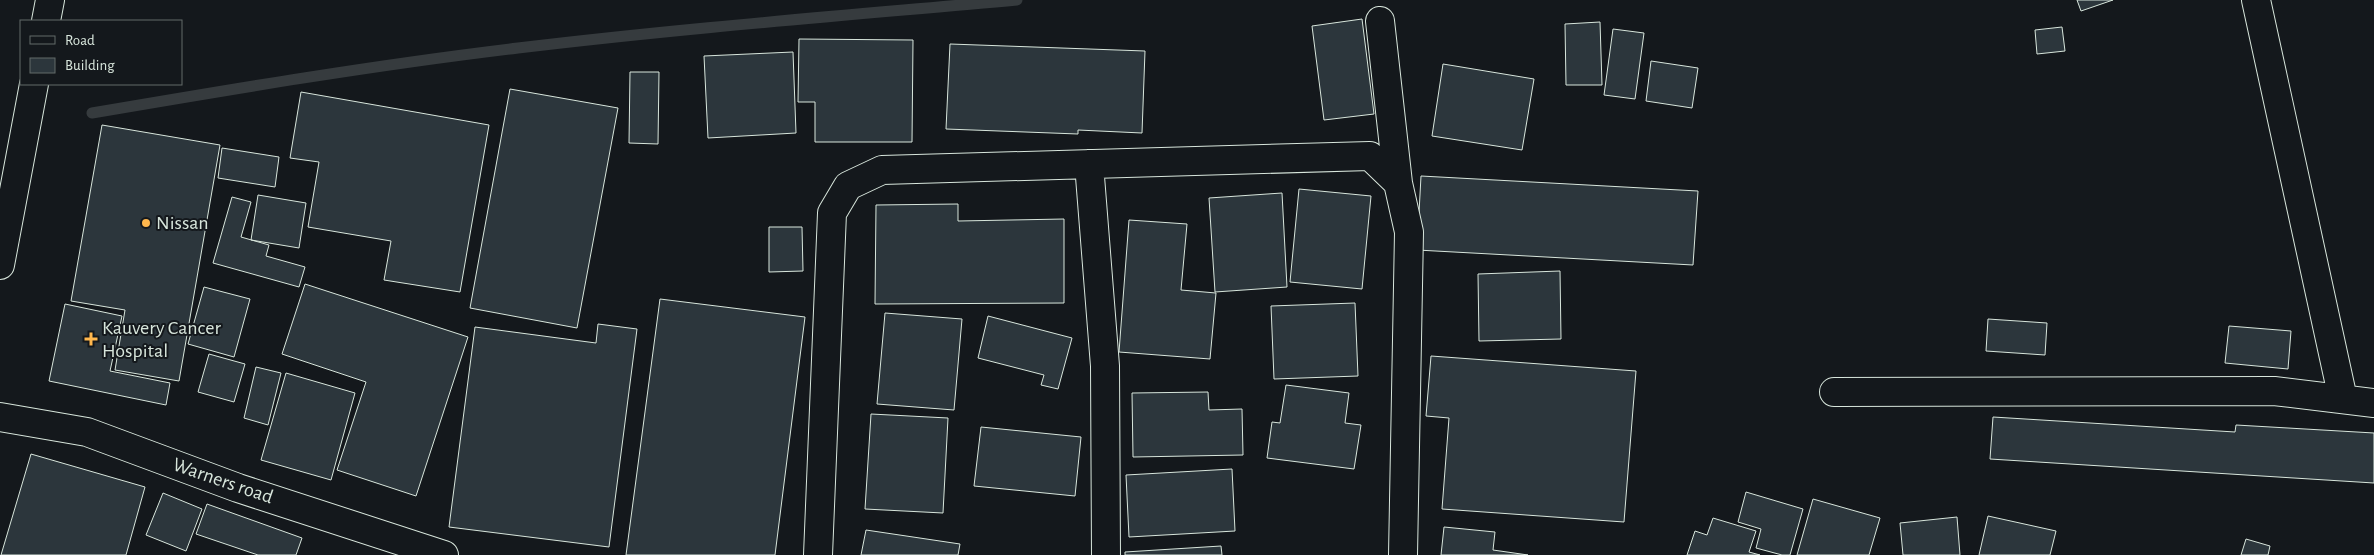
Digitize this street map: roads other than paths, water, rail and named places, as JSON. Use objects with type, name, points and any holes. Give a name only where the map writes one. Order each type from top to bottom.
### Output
[{"type":"street","points":[[46,20],[50,0]]},
{"type":"street","points":[[2256,0],[2343,399]]},
{"type":"street","points":[[1380,21],[1398,183],[1409,232],[1402,555]]},
{"type":"street","points":[[0,265],[34,85]]},
{"type":"street","points":[[818,555],[832,213],[848,186],[882,170],[1370,156],[1398,183]]},
{"type":"street","points":[[1088,164],[1105,366],[1106,555]]},
{"type":"street","points":[[1834,392],[2274,391],[2374,403]]},
{"type":"street","name":"Warners road","points":[[0,417],[86,432],[238,488],[444,555]]},
{"type":"waterway","points":[[92,113],[251,86],[518,48],[705,28],[1017,0]]},
{"type":"place","name":"Nissan","points":[[146,223]]},
{"type":"place","name":"Kauvery Cancer Hospital","points":[[91,339]]}]
